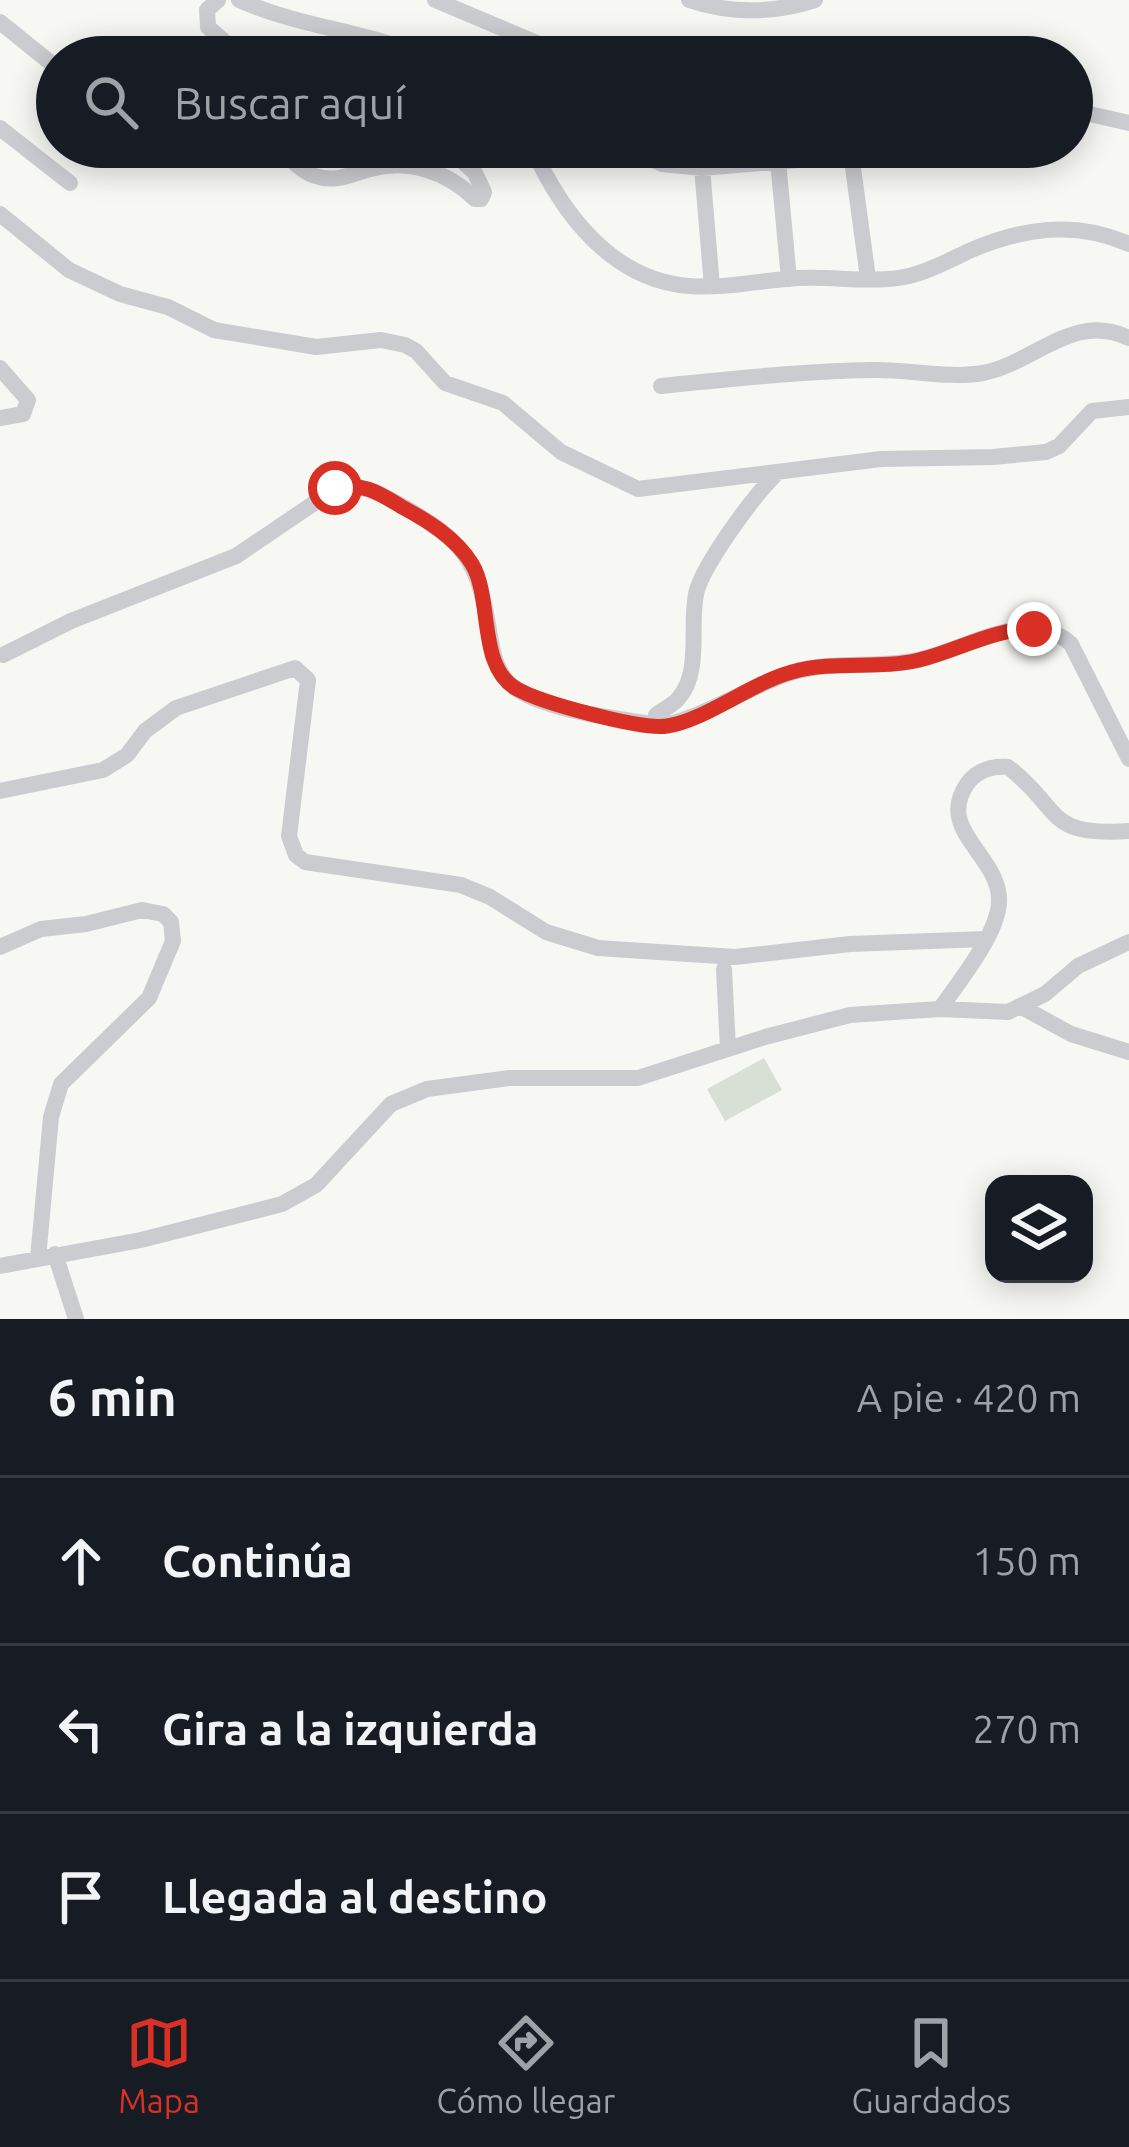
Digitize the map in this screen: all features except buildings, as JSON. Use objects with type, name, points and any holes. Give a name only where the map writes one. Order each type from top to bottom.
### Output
[{"type":"street","points":[[218,0],[207,10],[208,27],[218,36]]},
{"type":"street","points":[[239,0],[367,36]]},
{"type":"street","points":[[435,0],[520,36]]},
{"type":"street","points":[[688,0],[736,10],[784,8],[815,0]]},
{"type":"street","points":[[0,22],[8,35],[36,54]]},
{"type":"street","points":[[1093,115],[1129,123]]},
{"type":"street","points":[[0,128],[36,156]]},
{"type":"street","points":[[51,168],[70,183]]},
{"type":"street","points":[[300,168],[318,178],[337,179],[377,168]]},
{"type":"street","points":[[418,168],[481,199],[484,192],[470,168]]},
{"type":"street","points":[[541,168],[552,192],[619,262],[661,281],[712,286],[920,273],[994,240],[1025,232],[1086,230],[1129,244]]},
{"type":"street","points":[[702,168],[712,286]]},
{"type":"street","points":[[779,168],[789,278]]},
{"type":"street","points":[[852,168],[868,278]]},
{"type":"street","points":[[0,214],[69,270],[120,294],[168,307],[214,330],[316,347],[369,340],[405,345],[445,383],[503,403],[561,452],[645,490],[880,459],[1046,452],[1065,441],[1086,414],[1129,407]]},
{"type":"street","points":[[661,386],[874,370],[976,374],[1002,368],[1083,330],[1102,329],[1129,338]]},
{"type":"street","points":[[0,368],[28,400],[23,414],[0,418]]},
{"type":"street","points":[[658,725],[656,715],[675,702],[684,688],[694,647],[700,582],[748,507],[776,475]]},
{"type":"street","points":[[4,655],[71,621],[236,556],[335,488],[351,485],[369,488],[454,541],[474,566],[492,651],[503,678],[513,688],[549,703],[666,727],[796,670],[908,662],[1014,630],[1034,629],[1058,634],[1071,644],[1129,759]]},
{"type":"street","points":[[0,791],[103,770],[127,755],[145,730],[176,708],[295,668],[308,680],[289,836],[292,849],[304,862],[461,885],[546,932],[598,948],[735,957],[850,944],[985,939]]},
{"type":"street","points":[[940,1009],[999,908],[994,875],[959,824],[958,801],[971,777],[983,770],[1008,767],[1068,827],[1129,831]]},
{"type":"street","points":[[0,946],[41,929],[142,910],[164,914],[171,922],[173,941],[149,998],[61,1084],[51,1118],[47,1256],[76,1319]]},
{"type":"street","points":[[0,1266],[141,1240],[282,1204],[316,1185],[391,1104],[427,1089],[510,1078],[638,1078],[850,1016],[940,1009],[1008,1012],[1045,994],[1078,966],[1129,942]]},
{"type":"street","points":[[724,969],[728,1048]]},
{"type":"street","points":[[1020,1006],[1071,1034],[1129,1052]]},
{"type":"shaded area","points":[[764,1058],[782,1090],[725,1121],[707,1089]]},
{"type":"route","points":[[335,488],[369,488],[454,541],[474,566],[492,651],[503,678],[513,688],[549,703],[627,720],[666,727],[796,670],[908,662],[1014,630],[1034,629]]}]
